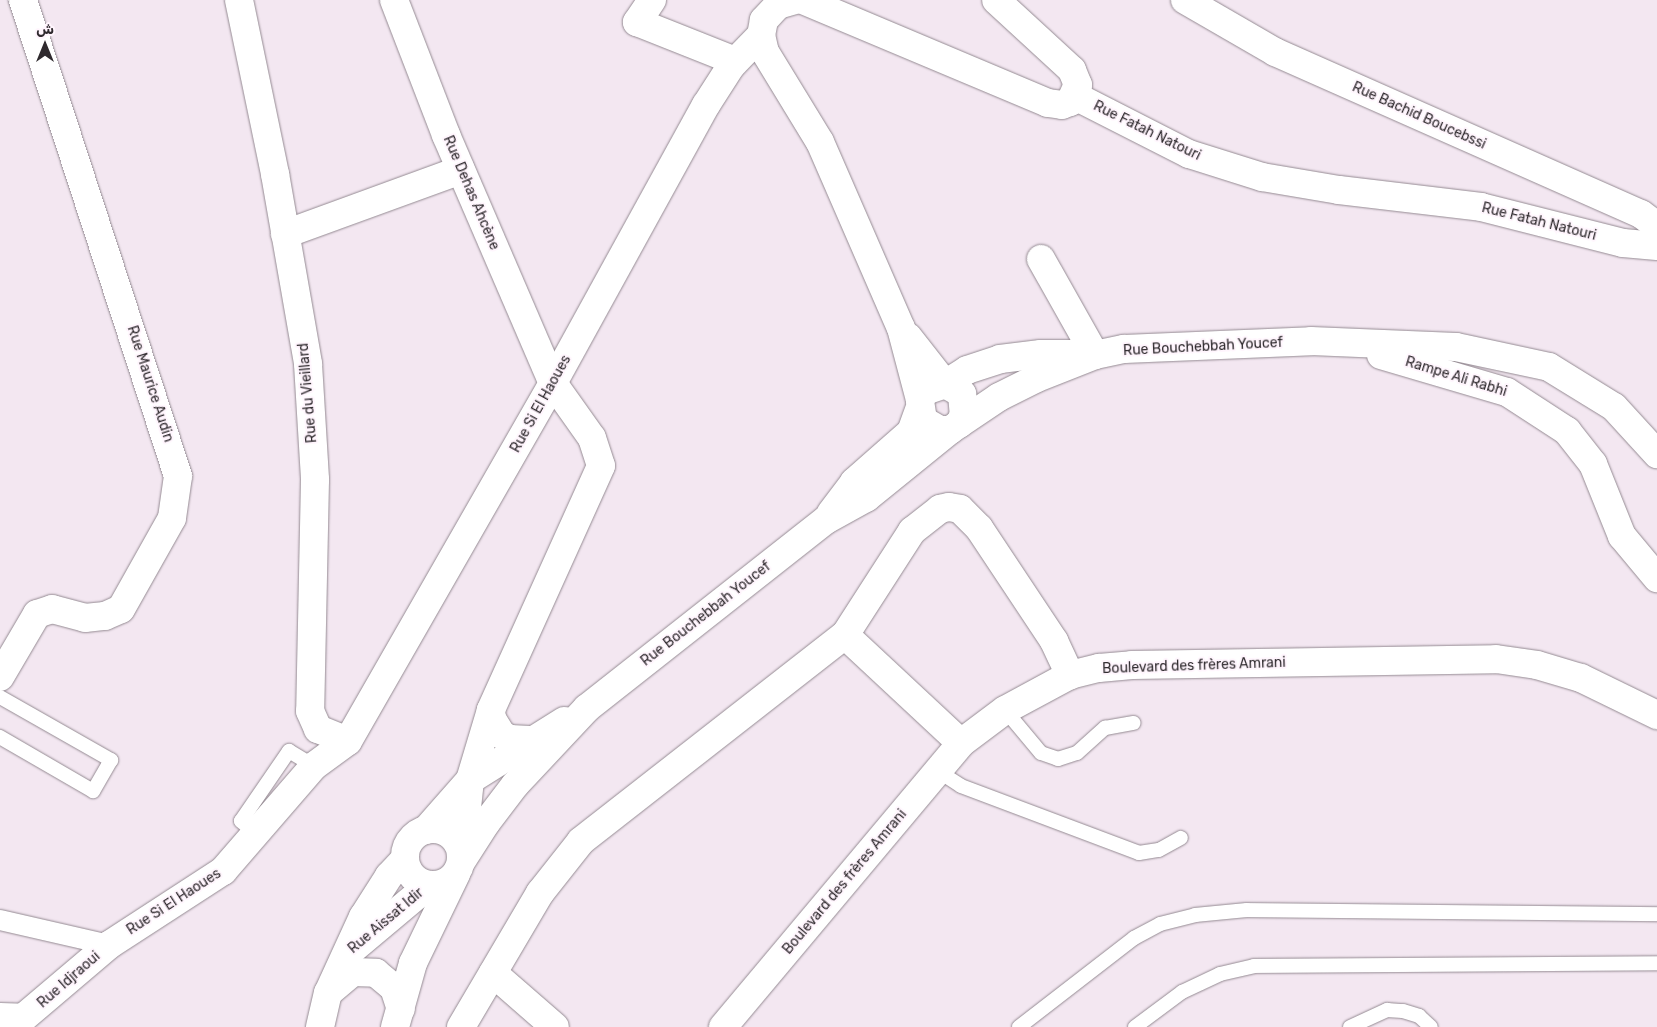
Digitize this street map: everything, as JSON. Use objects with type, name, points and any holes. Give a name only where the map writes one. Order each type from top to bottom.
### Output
[{"type":"street","name":"Rue Maurice Audin","points":[[0,677],[37,614],[52,610],[84,618],[105,616],[121,610],[172,518],[178,476],[23,0]]},
{"type":"street","name":"Rue du Vieillard","points":[[239,0],[285,234],[308,364],[315,480],[310,712],[318,728],[348,741]]},
{"type":"street","name":"Rue Dehas Ahcène","points":[[394,0],[461,170],[553,383],[592,438],[601,466],[491,710],[470,780]]},
{"type":"street","points":[[652,0],[637,22],[735,61]]},
{"type":"street","points":[[795,0],[773,8],[764,20],[761,35],[772,66],[820,142],[909,338],[945,384],[962,394],[964,415],[955,427],[930,427],[919,405],[909,338]]},
{"type":"street","points":[[803,0],[1048,103],[1062,105],[1075,96],[1078,85],[1072,70],[996,0]]},
{"type":"street","name":"Rue Bachid Boucebssi","points":[[1184,0],[1275,52],[1641,214],[1657,226]]},
{"type":"street","name":"Rue Si El Haoues","points":[[109,945],[223,871],[314,766],[348,741],[553,383],[706,105],[735,61],[761,35]]},
{"type":"street","name":"Rue Fatah Natouri","points":[[1075,96],[1189,154],[1262,177],[1339,190],[1488,208],[1624,243],[1657,246]]},
{"type":"street","points":[[285,234],[461,170]]},
{"type":"street","points":[[1041,259],[1095,355]]},
{"type":"street","name":"Rue Bouchebbah Youcef","points":[[909,338],[933,358],[953,364],[983,363],[1041,354],[1095,355]]},
{"type":"street","points":[[1311,341],[1456,346],[1549,367],[1614,407],[1657,454]]},
{"type":"street","name":"Rue Bouchebbah Youcef","points":[[398,1018],[413,963],[460,863],[486,823],[515,785],[587,708],[826,520],[866,498],[955,427],[1018,387],[1095,355],[1124,349],[1311,341]]},
{"type":"street","name":"Rampe Ali Rabhi","points":[[1311,341],[1434,369],[1507,392],[1537,409],[1567,431],[1593,464],[1622,536],[1657,578]]},
{"type":"street","name":"Rue Bouchebbah Youcef","points":[[945,384],[983,363]]},
{"type":"street","points":[[919,405],[926,391],[945,384]]},
{"type":"street","name":"Rue Bouchebbah Youcef","points":[[826,520],[854,482],[911,432],[919,405]]},
{"type":"street","points":[[461,1027],[540,893],[581,841],[844,635],[912,531],[925,518],[949,507],[960,509],[979,528],[1054,641],[1070,676]]},
{"type":"street","points":[[844,635],[961,743]]},
{"type":"street","name":"Boulevard des frères Amrani","points":[[723,1027],[961,743],[1005,710],[1070,676],[1099,668],[1132,665],[1496,659],[1537,665],[1581,678],[1657,715]]},
{"type":"street","name":"Rue Bouchebbah Youcef","points":[[426,830],[470,780],[529,740],[587,708]]},
{"type":"street","points":[[491,710],[492,719],[502,734],[510,739],[529,740]]},
{"type":"street","name":"Rue Bouchebbah Youcef","points":[[460,863],[470,780]]},
{"type":"street","points":[[426,830],[445,831],[459,844],[460,863],[444,883],[418,893],[416,879],[406,864],[410,840],[426,830]]},
{"type":"street","name":"Rue Aissat Idir","points":[[320,1027],[328,993],[363,917],[389,876],[406,864]]},
{"type":"street","name":"Rue Bouchebbah Youcef","points":[[413,963],[418,893]]},
{"type":"street","name":"Rue Aissat Idir","points":[[344,957],[418,893]]},
{"type":"street","points":[[0,920],[109,945]]},
{"type":"street","name":"Rue Idjraoui","points":[[14,1021],[109,945]]},
{"type":"street","points":[[328,993],[343,977],[364,970],[376,973],[394,988],[398,1018]]},
{"type":"street","points":[[493,973],[555,1027]]},
{"type":"lane","points":[[0,697],[111,760],[93,791],[0,737]]},
{"type":"lane","points":[[1005,710],[1041,752],[1058,759],[1077,754],[1105,728],[1134,722]]},
{"type":"lane","points":[[938,771],[961,786],[1139,853],[1159,850],[1181,838]]},
{"type":"lane","points":[[1019,1027],[1134,938],[1160,924],[1195,915],[1247,910],[1657,914]]},
{"type":"lane","points":[[1135,1027],[1182,992],[1220,974],[1254,966],[1657,964]]},
{"type":"lane","points":[[1350,1027],[1387,1010],[1403,1011],[1418,1016],[1431,1027]]}]
